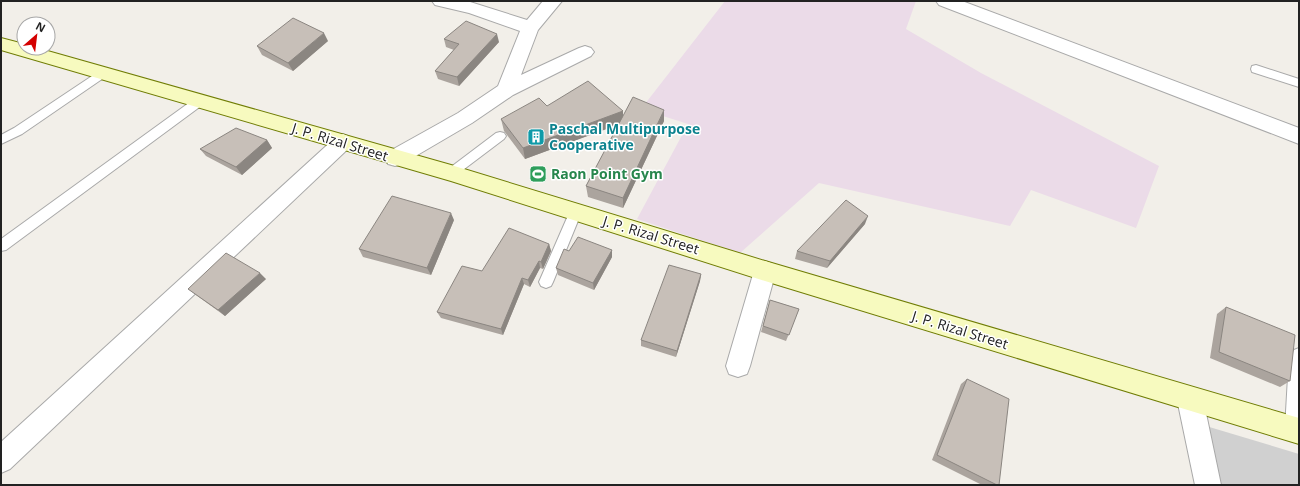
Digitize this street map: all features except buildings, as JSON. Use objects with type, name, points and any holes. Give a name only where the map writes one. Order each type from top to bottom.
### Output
[{"type":"main road","name":"J. P. Rizal Street","points":[[1,44],[101,74],[201,100],[450,173],[765,271],[1296,430]]},
{"type":"street","points":[[441,1],[473,8],[530,28]]},
{"type":"street","points":[[506,90],[530,28],[553,1]]},
{"type":"street","points":[[945,1],[1299,136]]},
{"type":"street","points":[[395,158],[465,118],[506,90],[585,52]]},
{"type":"street","points":[[1,460],[342,142]]},
{"type":"street","points":[[738,366],[765,271]]},
{"type":"street","points":[[1190,399],[1208,485]]},
{"type":"lane","points":[[1256,69],[1299,83]]},
{"type":"lane","points":[[1,140],[18,131],[101,74]]},
{"type":"lane","points":[[1,246],[201,100]]},
{"type":"lane","points":[[450,173],[500,136]]},
{"type":"lane","points":[[546,282],[576,211]]},
{"type":"lane","points":[[1296,430],[1296,359],[1299,355]]},
{"type":"shaded area","points":[[725,1],[916,1],[906,29],[981,73],[1159,166],[1136,228],[1031,190],[1010,226],[819,183],[740,253],[637,219],[688,124],[641,109]]},
{"type":"shaded area","points":[[1206,426],[1299,454],[1299,485],[1217,485]]},
{"type":"place","name":"Paschal Multipurpose Cooperative","points":[[536,137]]},
{"type":"place","name":"Raon Point Gym","points":[[538,174]]}]
